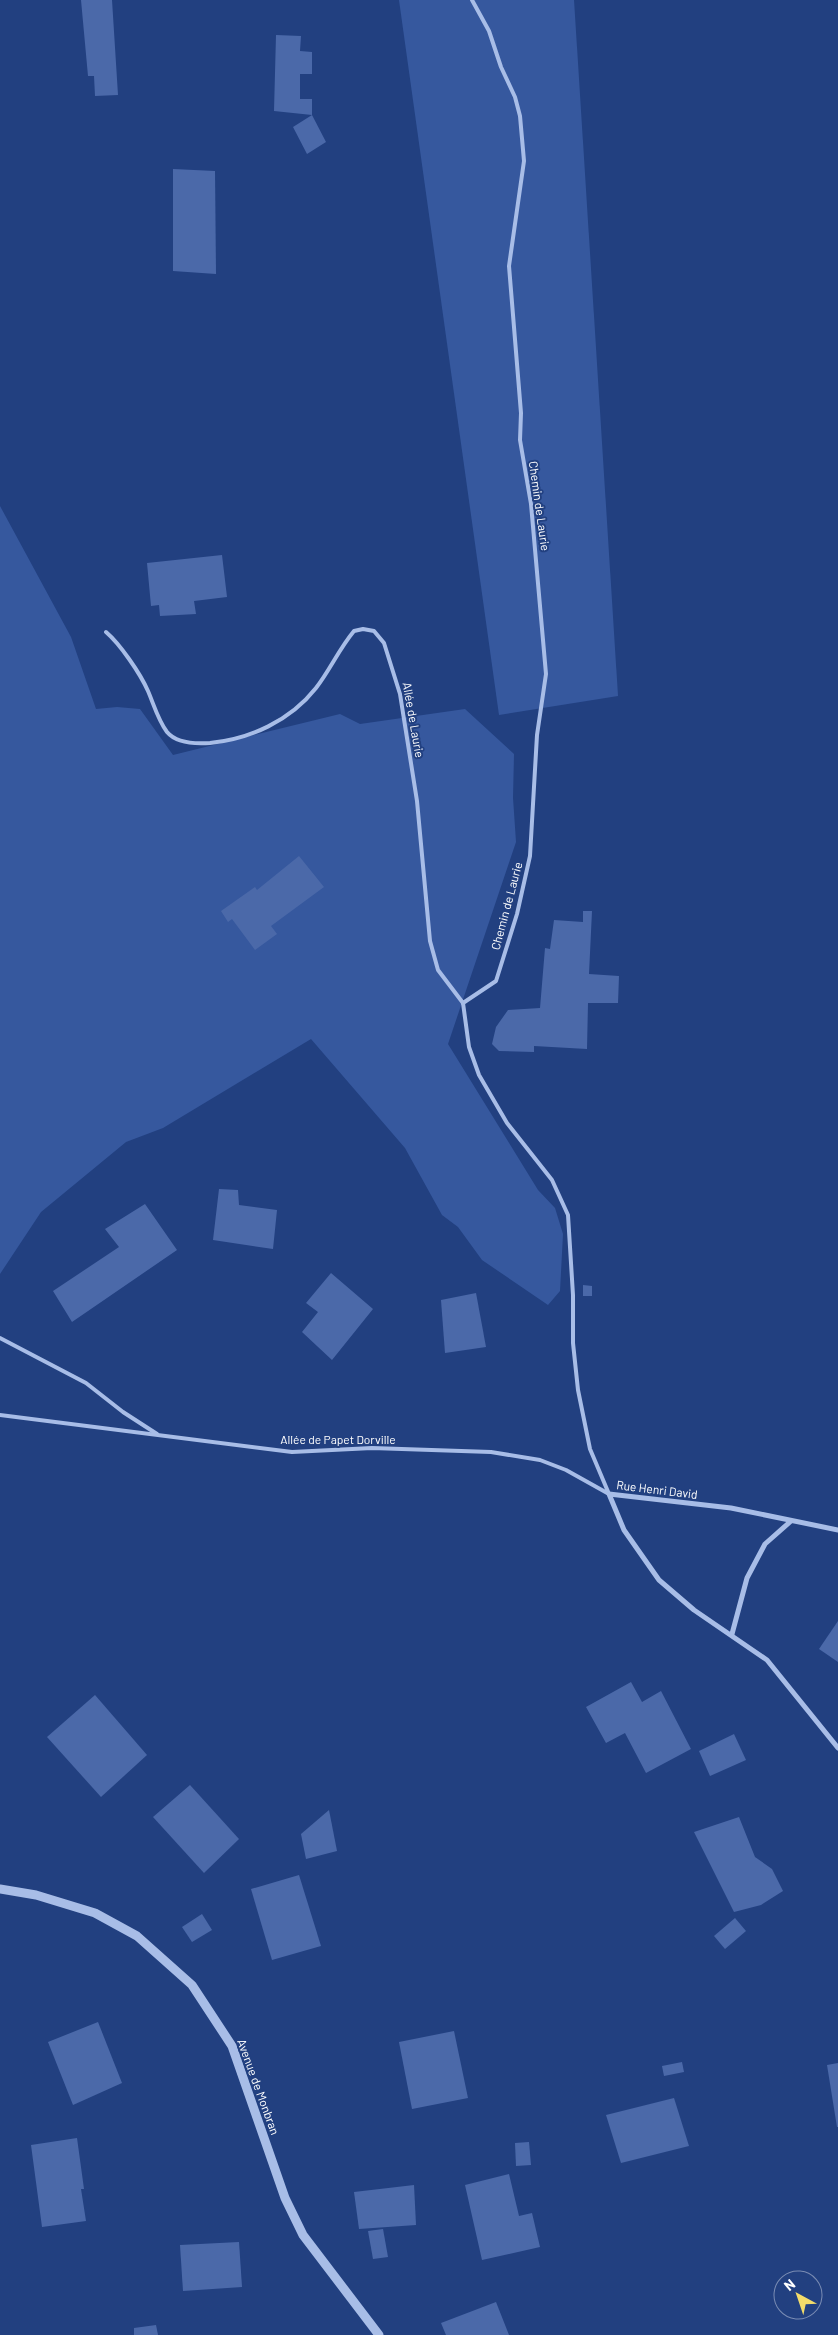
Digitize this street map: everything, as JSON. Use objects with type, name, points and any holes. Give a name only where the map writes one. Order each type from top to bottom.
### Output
[{"type":"street","name":"Rue Henri David","points":[[838,1530],[731,1508],[610,1494],[624,1530],[659,1580],[694,1610],[732,1634],[767,1660],[838,1748]]},
{"type":"street","points":[[732,1634],[747,1578],[765,1544],[791,1521]]},
{"type":"street","name":"Avenue de Monbran","points":[[0,1890],[36,1896],[95,1913],[137,1936],[192,1985],[232,2046],[285,2198],[303,2235],[379,2335]]},
{"type":"lane","name":"Chemin de Laurie","points":[[463,1004],[496,981],[517,914],[530,856],[537,736],[546,674],[531,504],[520,440],[521,413],[509,266],[524,161],[520,116],[515,97],[501,67],[490,31],[472,0]]},
{"type":"lane","name":"Allée de Laurie","points":[[106,632],[116,641],[147,689],[168,734],[185,742],[204,743],[234,740],[254,734],[290,714],[315,689],[354,631],[363,628],[374,631],[384,643],[400,694],[417,801],[430,941],[438,970],[463,1004]]},
{"type":"lane","points":[[463,1004],[469,1047],[479,1075],[507,1123],[552,1180],[568,1216],[573,1295],[573,1344],[578,1390],[590,1449],[610,1494]]},
{"type":"lane","points":[[0,1338],[86,1383],[123,1412],[159,1435]]},
{"type":"lane","name":"Allée de Papet Dorville","points":[[0,1415],[292,1452],[372,1448],[491,1452],[540,1460],[566,1470],[610,1494]]},
{"type":"shaded area","points":[[399,0],[574,0],[618,696],[499,715]]},
{"type":"shaded area","points":[[0,506],[71,637],[96,709],[117,707],[140,709],[173,755],[340,714],[360,724],[465,709],[514,754],[513,798],[516,842],[448,1044],[538,1190],[555,1208],[563,1234],[560,1291],[548,1305],[482,1260],[458,1227],[442,1215],[405,1148],[311,1039],[163,1128],[126,1142],[41,1212],[0,1274]]},
{"type":"building","points":[[81,0],[112,0],[118,95],[95,96],[94,76],[88,76]]},
{"type":"building","points":[[276,35],[301,36],[300,51],[312,52],[312,74],[300,74],[300,99],[312,99],[312,115],[274,111]]},
{"type":"building","points":[[312,115],[326,142],[307,154],[293,127]]},
{"type":"building","points":[[173,169],[215,171],[216,274],[173,271]]},
{"type":"building","points":[[222,555],[227,597],[194,601],[196,614],[160,616],[159,605],[151,606],[147,563]]},
{"type":"building","points":[[299,856],[324,887],[271,926],[277,934],[255,950],[232,919],[228,922],[221,911],[255,887],[257,890]]},
{"type":"building","points":[[583,911],[592,911],[589,974],[619,976],[618,1003],[588,1003],[587,1049],[534,1046],[534,1052],[499,1051],[492,1044],[496,1027],[508,1010],[540,1008],[545,948],[550,949],[554,920],[583,922]]},
{"type":"building","points":[[219,1189],[238,1190],[239,1205],[277,1210],[273,1249],[213,1240]]},
{"type":"building","points":[[145,1204],[177,1250],[72,1322],[53,1291],[119,1247],[105,1229]]},
{"type":"building","points":[[331,1273],[373,1309],[332,1360],[302,1332],[318,1312],[306,1303]]},
{"type":"building","points":[[583,1285],[592,1286],[592,1296],[583,1296]]},
{"type":"building","points":[[476,1293],[486,1347],[445,1353],[441,1300]]},
{"type":"building","points":[[838,1621],[838,1662],[819,1649]]},
{"type":"building","points":[[631,1682],[642,1702],[661,1691],[691,1749],[646,1773],[625,1733],[606,1743],[586,1707]]},
{"type":"building","points":[[95,1695],[147,1755],[101,1797],[47,1737]]},
{"type":"building","points":[[734,1734],[746,1760],[710,1776],[699,1751]]},
{"type":"building","points":[[190,1785],[239,1839],[204,1873],[153,1817]]},
{"type":"building","points":[[329,1810],[337,1851],[306,1859],[301,1834]]},
{"type":"building","points":[[739,1817],[755,1857],[772,1869],[783,1891],[761,1905],[734,1912],[694,1832]]},
{"type":"building","points":[[299,1875],[321,1946],[272,1960],[251,1889]]},
{"type":"building","points":[[202,1914],[212,1930],[192,1942],[182,1927]]},
{"type":"building","points":[[735,1918],[746,1931],[725,1949],[714,1936]]},
{"type":"building","points":[[98,2022],[122,2083],[73,2105],[48,2042]]},
{"type":"building","points":[[454,2031],[468,2098],[412,2109],[399,2042]]},
{"type":"building","points":[[682,2062],[684,2072],[664,2076],[662,2066]]},
{"type":"building","points":[[838,2063],[838,2127],[837,2127],[827,2065]]},
{"type":"building","points":[[674,2098],[689,2146],[621,2163],[606,2115]]},
{"type":"building","points":[[77,2138],[84,2189],[81,2189],[86,2221],[42,2227],[31,2145]]},
{"type":"building","points":[[529,2142],[531,2165],[516,2166],[515,2143]]},
{"type":"building","points":[[509,2174],[519,2216],[532,2213],[540,2247],[482,2260],[465,2185]]},
{"type":"building","points":[[414,2185],[416,2225],[359,2229],[354,2192]]},
{"type":"building","points":[[383,2229],[388,2257],[373,2259],[368,2231]]},
{"type":"building","points":[[239,2242],[242,2287],[183,2291],[180,2245]]},
{"type":"building","points":[[496,2302],[509,2335],[446,2335],[441,2323]]},
{"type":"building","points":[[156,2325],[158,2335],[134,2335],[134,2328]]}]
